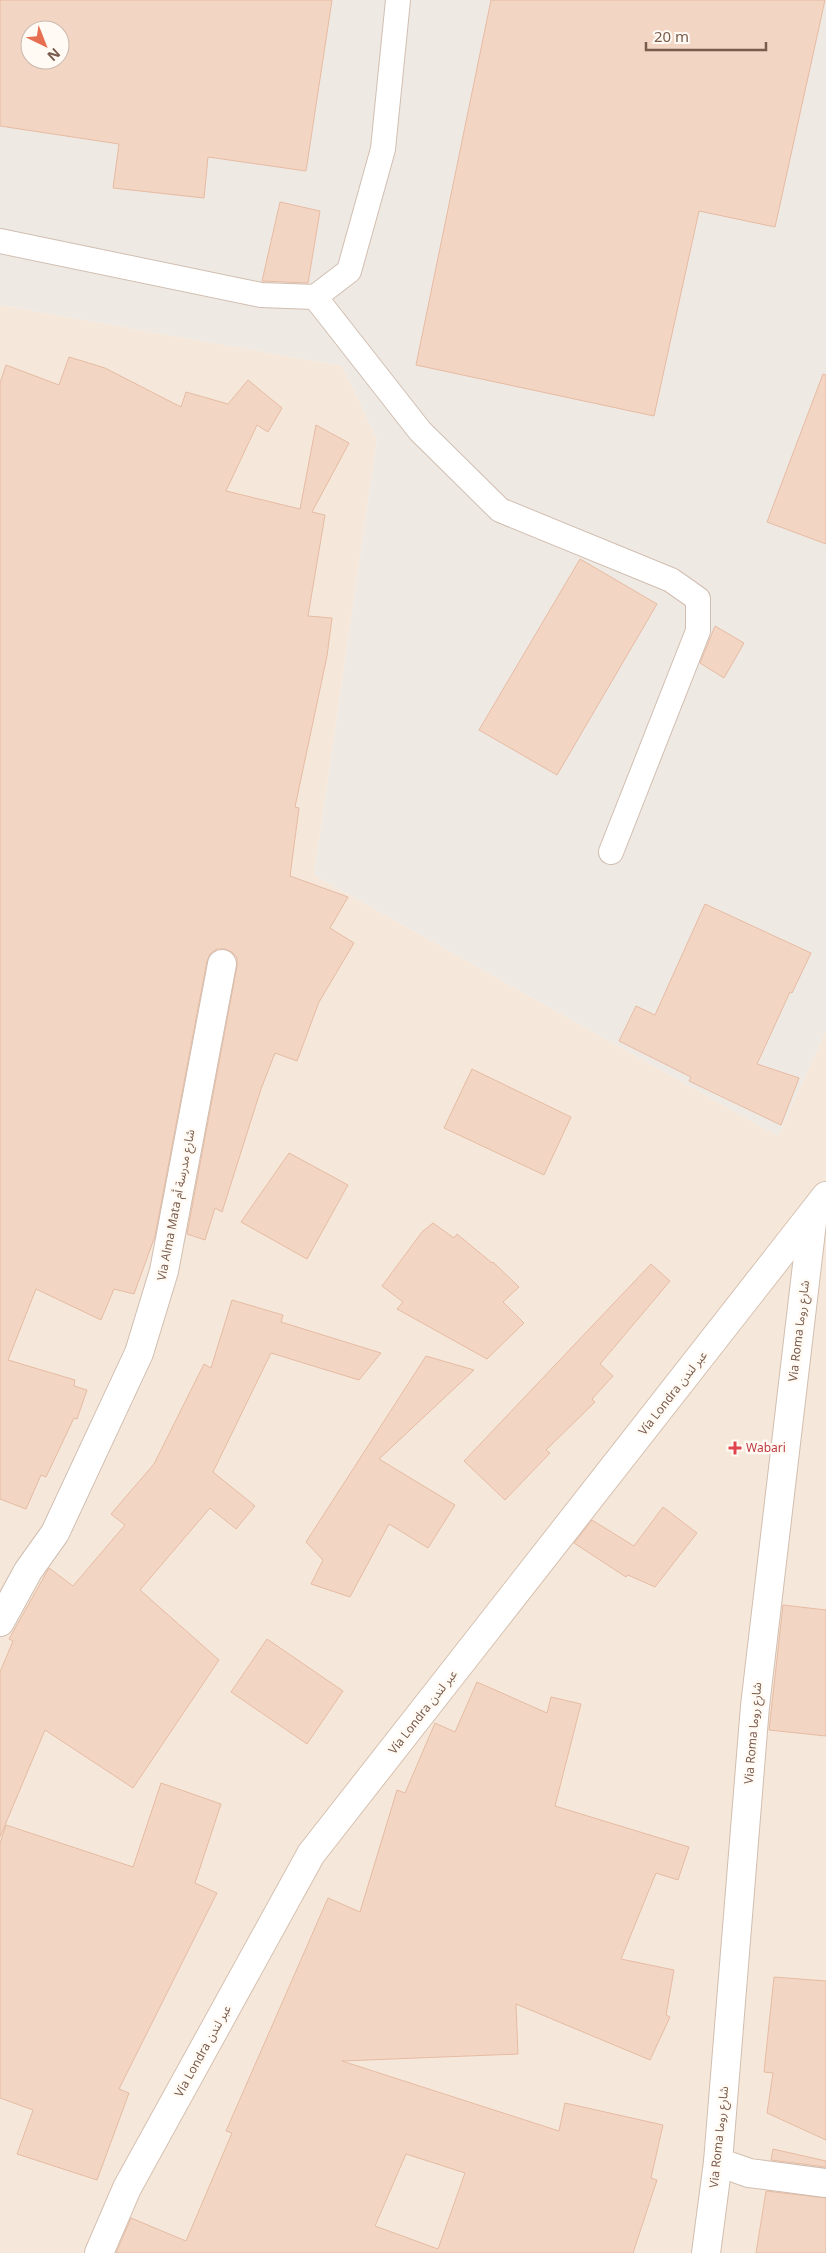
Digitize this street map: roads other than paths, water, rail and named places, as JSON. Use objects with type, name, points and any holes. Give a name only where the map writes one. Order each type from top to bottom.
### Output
[{"type":"street","name":"Via Alma Mata شارع مدرسة أم","points":[[0,1622],[28,1571],[55,1532],[139,1353],[164,1271],[222,964]]},
{"type":"street","points":[[820,1205],[826,1190]]},
{"type":"street","name":"Via Roma شارع روما","points":[[706,2253],[718,2162],[754,1706],[820,1205]]},
{"type":"street","name":"Vía Londra عبر لندن","points":[[99,2253],[127,2188],[311,1854],[820,1205]]},
{"type":"street","points":[[718,2162],[749,2173],[826,2183]]},
{"type":"lane","points":[[0,241],[261,295],[314,297],[349,271],[383,149],[398,0]]},
{"type":"lane","points":[[314,297],[420,431],[500,510],[671,580],[698,599],[698,631],[611,852]]},
{"type":"place","name":"Wabari","points":[[735,1448]]}]
